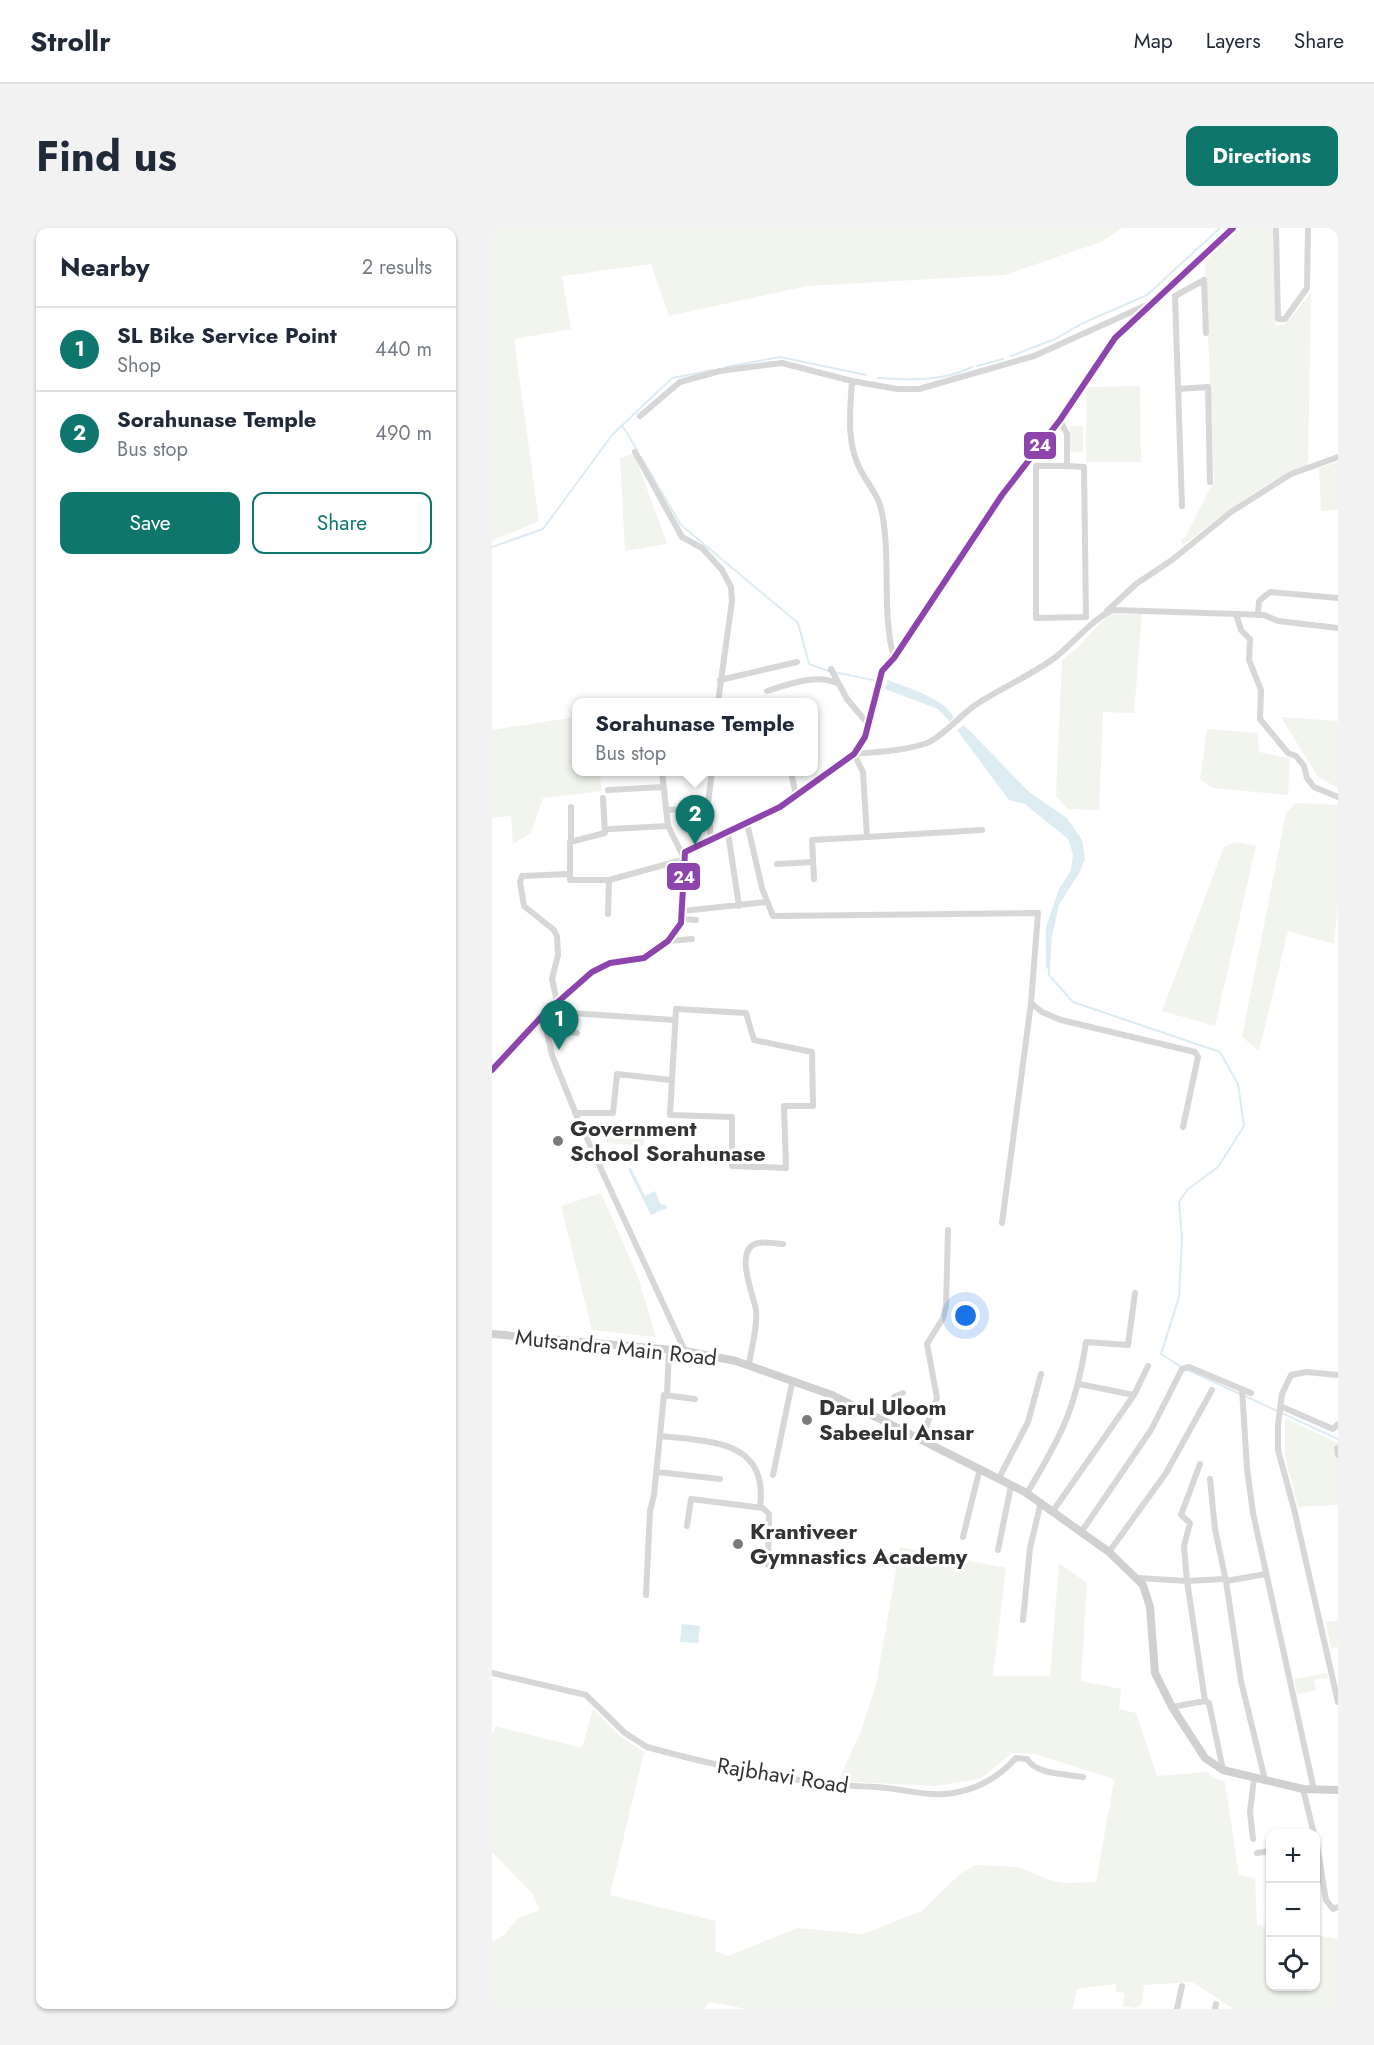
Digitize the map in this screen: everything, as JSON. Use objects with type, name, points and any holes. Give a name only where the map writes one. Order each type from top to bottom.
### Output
[{"type":"street","points":[[571,807],[569,878],[573,881],[609,880],[682,858],[695,845],[728,833],[796,796],[854,754],[860,747],[868,724],[882,671],[894,658],[1002,495],[1060,420],[1115,338],[1233,228]]},
{"type":"street","points":[[1276,228],[1278,319],[1285,319],[1307,288],[1308,228]]},
{"type":"street","points":[[1185,273],[1192,287]]},
{"type":"street","points":[[1182,506],[1174,296],[1204,280],[1206,333]]},
{"type":"street","points":[[640,416],[680,382],[720,371],[782,363],[852,381],[897,389],[919,389],[1034,356],[1151,303]]},
{"type":"street","points":[[852,381],[850,428],[861,471],[880,500],[884,528],[887,627],[894,658]]},
{"type":"street","points":[[1178,389],[1208,387],[1210,482]]},
{"type":"street","points":[[1060,420],[1067,434],[1067,466]]},
{"type":"street","points":[[635,452],[682,537],[702,548],[729,580],[732,601],[718,698]]},
{"type":"street","points":[[854,754],[895,750],[927,743],[936,738],[975,705],[1050,662],[1076,641],[1136,584],[1172,560],[1231,512],[1291,474],[1338,458]]},
{"type":"street","points":[[1036,466],[1067,466],[1084,467],[1086,617],[1036,618],[1034,542],[1036,466]]},
{"type":"street","points":[[1258,615],[1259,601],[1270,592],[1338,597]]},
{"type":"street","points":[[1107,612],[1154,610],[1258,615],[1278,621],[1338,628]]},
{"type":"street","points":[[1236,614],[1241,630],[1250,639],[1248,655],[1259,681],[1260,719],[1288,753],[1296,756],[1304,766],[1307,778],[1314,786],[1338,797]]},
{"type":"street","points":[[720,680],[797,662]]},
{"type":"street","points":[[832,672],[847,699],[868,724]]},
{"type":"street","points":[[767,691],[810,680],[824,680],[839,684]]},
{"type":"street","points":[[854,754],[863,772],[867,837]]},
{"type":"street","points":[[492,1070],[543,1015],[591,972],[610,963],[644,958],[668,940],[682,915],[682,858],[668,826],[662,776]]},
{"type":"street","points":[[711,776],[708,808],[711,839]]},
{"type":"street","points":[[792,776],[796,796]]},
{"type":"street","points":[[608,790],[663,786]]},
{"type":"street","points":[[571,841],[605,835],[603,798]]},
{"type":"street","points":[[666,810],[708,808]]},
{"type":"street","points":[[747,823],[767,902],[773,916],[1038,913],[1031,1003],[1002,1223]]},
{"type":"street","points":[[610,829],[668,826]]},
{"type":"street","points":[[814,879],[812,840],[982,830]]},
{"type":"street","points":[[728,833],[739,906]]},
{"type":"street","points":[[777,864],[813,862]]},
{"type":"street","points":[[569,874],[522,876],[520,882],[524,906],[554,930],[557,937],[558,955],[552,979],[554,1005],[557,1012],[674,1020]]},
{"type":"street","points":[[608,914],[609,880]]},
{"type":"street","points":[[682,915],[767,902]]},
{"type":"street","points":[[682,915],[696,920]]},
{"type":"street","points":[[668,940],[692,939]]},
{"type":"street","points":[[1031,1003],[1042,1012],[1061,1020],[1195,1052],[1198,1057],[1183,1127]]},
{"type":"street","points":[[676,1009],[746,1014],[754,1040],[812,1052],[813,1106],[784,1106],[786,1168],[732,1166],[732,1117],[670,1115],[674,1020],[676,1009]]},
{"type":"street","points":[[543,1015],[552,1055],[575,1113],[685,1352]]},
{"type":"street","points":[[545,1029],[577,1033]]},
{"type":"street","points":[[575,1113],[613,1113],[617,1074],[671,1080]]},
{"type":"street","points":[[921,1440],[937,1398],[927,1344],[943,1318],[946,1306],[948,1230]]},
{"type":"street","points":[[749,1365],[756,1312],[746,1277],[751,1247],[758,1243],[783,1244]]},
{"type":"street","points":[[1027,1493],[1064,1429],[1079,1384],[1086,1342],[1128,1345],[1135,1293]]},
{"type":"street","name":"Mutsandra Main Road","points":[[492,1334],[669,1350],[749,1365],[792,1383],[832,1395],[1027,1493],[1082,1531],[1137,1578],[1145,1591],[1150,1607],[1155,1673],[1172,1707],[1205,1758],[1223,1770],[1254,1778],[1303,1789],[1338,1790]]},
{"type":"street","points":[[646,1595],[650,1511],[657,1472],[664,1395],[667,1395],[669,1350]]},
{"type":"street","points":[[1053,1511],[1134,1395],[1148,1366]]},
{"type":"street","points":[[1082,1531],[1151,1430],[1182,1369],[1189,1367],[1251,1393]]},
{"type":"street","points":[[1338,1375],[1306,1372],[1292,1375],[1282,1394],[1278,1450],[1338,1702]]},
{"type":"street","points":[[999,1478],[1028,1422],[1041,1374]]},
{"type":"street","points":[[773,1475],[792,1383]]},
{"type":"street","points":[[1079,1384],[1134,1395]]},
{"type":"street","points":[[1242,1389],[1247,1468],[1253,1513],[1314,1790]]},
{"type":"street","points":[[1109,1552],[1166,1473],[1212,1390]]},
{"type":"street","points":[[883,1421],[894,1397],[903,1393]]},
{"type":"street","points":[[667,1395],[695,1399]]},
{"type":"street","points":[[1280,1406],[1333,1429],[1338,1424]]},
{"type":"street","points":[[661,1436],[726,1443],[736,1449],[746,1457],[760,1478],[762,1490],[760,1507]]},
{"type":"street","points":[[1200,1464],[1181,1515],[1190,1523],[1184,1546],[1186,1581],[1205,1701],[1209,1703],[1223,1770]]},
{"type":"street","points":[[963,1537],[980,1468]]},
{"type":"street","points":[[657,1472],[720,1479]]},
{"type":"street","points":[[1210,1479],[1215,1529],[1226,1580],[1241,1681],[1265,1780]]},
{"type":"street","points":[[998,1550],[1011,1486]]},
{"type":"street","points":[[687,1526],[691,1499],[760,1507],[769,1514],[768,1565]]},
{"type":"street","points":[[1023,1620],[1030,1548],[1041,1502]]},
{"type":"street","points":[[1137,1578],[1186,1581],[1226,1580],[1266,1574]]},
{"type":"street","name":"Rajbhavi Road","points":[[492,1673],[586,1695],[635,1741],[647,1747],[746,1773],[862,1788],[944,1794],[978,1787],[992,1780],[1016,1758],[1027,1759],[1031,1766],[1045,1771],[1083,1777]]},
{"type":"street","points":[[1172,1707],[1205,1701]]},
{"type":"street","points":[[1254,1778],[1250,1812],[1254,1839]]},
{"type":"street","points":[[1303,1789],[1313,1829]]},
{"type":"street","points":[[1257,1853],[1266,1852]]},
{"type":"street","points":[[1320,1865],[1326,1900],[1333,1909],[1338,1907]]},
{"type":"street","points":[[1177,2009],[1182,1986]]},
{"type":"shaded area","points":[[492,228],[1122,228],[1101,242],[1004,275],[807,286],[669,316],[651,264],[562,276],[571,329],[514,339],[539,521],[492,541]]},
{"type":"shaded area","points":[[1242,228],[1273,228],[1275,325],[1285,325],[1311,293],[1308,466],[1258,490],[1183,545],[1181,539],[1185,538],[1214,481],[1205,260]]},
{"type":"shaded area","points":[[1140,386],[1141,462],[1086,462],[1086,387]]},
{"type":"shaded area","points":[[1070,426],[1083,426],[1083,452],[1070,452]]},
{"type":"shaded area","points":[[634,453],[667,544],[625,551],[620,458]]},
{"type":"shaded area","points":[[1338,462],[1338,510],[1321,511],[1319,468]]},
{"type":"shaded area","points":[[1142,614],[1134,713],[1103,712],[1099,810],[1068,809],[1056,796],[1062,660],[1077,648],[1108,615]]},
{"type":"shaded area","points":[[888,680],[933,698],[954,717],[950,722],[938,709],[885,689]]},
{"type":"shaded area","points":[[1281,717],[1338,721],[1338,788],[1318,777]]},
{"type":"shaded area","points":[[572,718],[572,776],[600,776],[602,791],[543,798],[531,833],[513,844],[511,816],[492,818],[492,730]]},
{"type":"shaded area","points":[[964,725],[1029,792],[1067,818],[1082,840],[1085,859],[1059,905],[1052,936],[1050,964],[1046,970],[1046,927],[1059,889],[1071,870],[1073,854],[1068,839],[1025,804],[1009,800],[957,730]]},
{"type":"shaded area","points":[[1207,729],[1258,733],[1259,752],[1290,758],[1288,795],[1212,788],[1200,779]]},
{"type":"shaded area","points":[[1296,803],[1338,805],[1338,903],[1334,944],[1288,931],[1259,1051],[1242,1037],[1286,813]]},
{"type":"shaded area","points":[[1236,842],[1256,846],[1215,1026],[1162,1011],[1224,847]]},
{"type":"shaded area","points":[[608,1124],[645,1127],[644,1146],[607,1143]]},
{"type":"shaded area","points":[[631,1168],[645,1196],[655,1191],[661,1205],[665,1204],[667,1208],[651,1215],[628,1169]]},
{"type":"shaded area","points":[[601,1193],[638,1277],[656,1337],[592,1330],[561,1206]]},
{"type":"shaded area","points":[[1285,1418],[1338,1443],[1338,1505],[1298,1507],[1285,1457]]},
{"type":"shaded area","points":[[900,1547],[1006,1568],[993,1676],[1050,1676],[1059,1563],[1087,1583],[1081,1681],[1121,1689],[1119,1709],[1136,1713],[1157,1776],[1207,1772],[1214,1778],[1225,1782],[1239,1875],[1255,1878],[1257,1925],[1266,1927],[1266,1991],[1320,1991],[1320,1936],[1338,1939],[1338,2009],[1234,2009],[1192,1982],[1144,1985],[1142,2004],[1135,2008],[1123,2006],[1124,1993],[1116,1992],[1116,1984],[1077,1989],[1073,2009],[747,2009],[709,2002],[705,2009],[492,2009],[492,1942],[505,1934],[518,1918],[540,1910],[532,1893],[492,1852],[492,1736],[495,1726],[582,1748],[593,1709],[620,1736],[644,1752],[610,1895],[716,1921],[715,1951],[728,1956],[797,1928],[863,1934],[922,1911],[960,1874],[976,1865],[1019,1867],[1049,1880],[1065,1883],[1096,1882],[1114,1781],[1111,1778],[1035,1754],[1012,1753],[980,1779],[934,1786],[838,1781],[860,1734],[876,1685]]},
{"type":"shaded area","points":[[1338,1620],[1338,1647],[1331,1648],[1326,1622]]},
{"type":"shaded area","points":[[682,1624],[700,1626],[698,1643],[680,1642]]},
{"type":"shaded area","points":[[1327,1673],[1328,1678],[1314,1680],[1316,1690],[1297,1694],[1294,1679]]},
{"type":"waterway","points":[[1011,356],[1055,339],[1083,323],[1147,295],[1220,228]]},
{"type":"waterway","points":[[726,367],[780,357],[866,375]]},
{"type":"waterway","points":[[977,366],[1003,359]]},
{"type":"waterway","points":[[878,378],[938,378],[972,367]]},
{"type":"waterway","points":[[492,547],[543,529],[612,435],[672,378],[713,370]]},
{"type":"waterway","points":[[622,425],[637,450]]},
{"type":"waterway","points":[[641,457],[681,525],[798,623],[809,664],[829,671]]},
{"type":"waterway","points":[[834,672],[873,680]]},
{"type":"waterway","points":[[1049,964],[1049,975],[1073,1002],[1220,1052],[1238,1084],[1244,1126],[1218,1167],[1187,1190],[1179,1202],[1182,1238],[1179,1297],[1161,1354],[1183,1368]]},
{"type":"waterway","points":[[1188,1370],[1240,1394]]},
{"type":"waterway","points":[[1245,1396],[1338,1439]]},
{"type":"transit line","name":"24","points":[[492,1070],[543,1015],[592,972],[610,963],[644,958],[668,941],[681,923],[685,852],[780,807],[854,754],[865,737],[882,671],[894,658],[1002,495],[1060,420],[1115,338],[1233,228]]},
{"type":"place","name":"Sorahunase Temple","points":[[695,845]]},
{"type":"place","name":"SL Bike Service Point","points":[[559,1050]]},
{"type":"place","name":"Government School Sorahunase","points":[[558,1141]]},
{"type":"place","name":"Darul Uloom Sabeelul Ansar","points":[[807,1420]]},
{"type":"place","name":"Krantiveer Gymnastics Academy","points":[[738,1544]]}]
